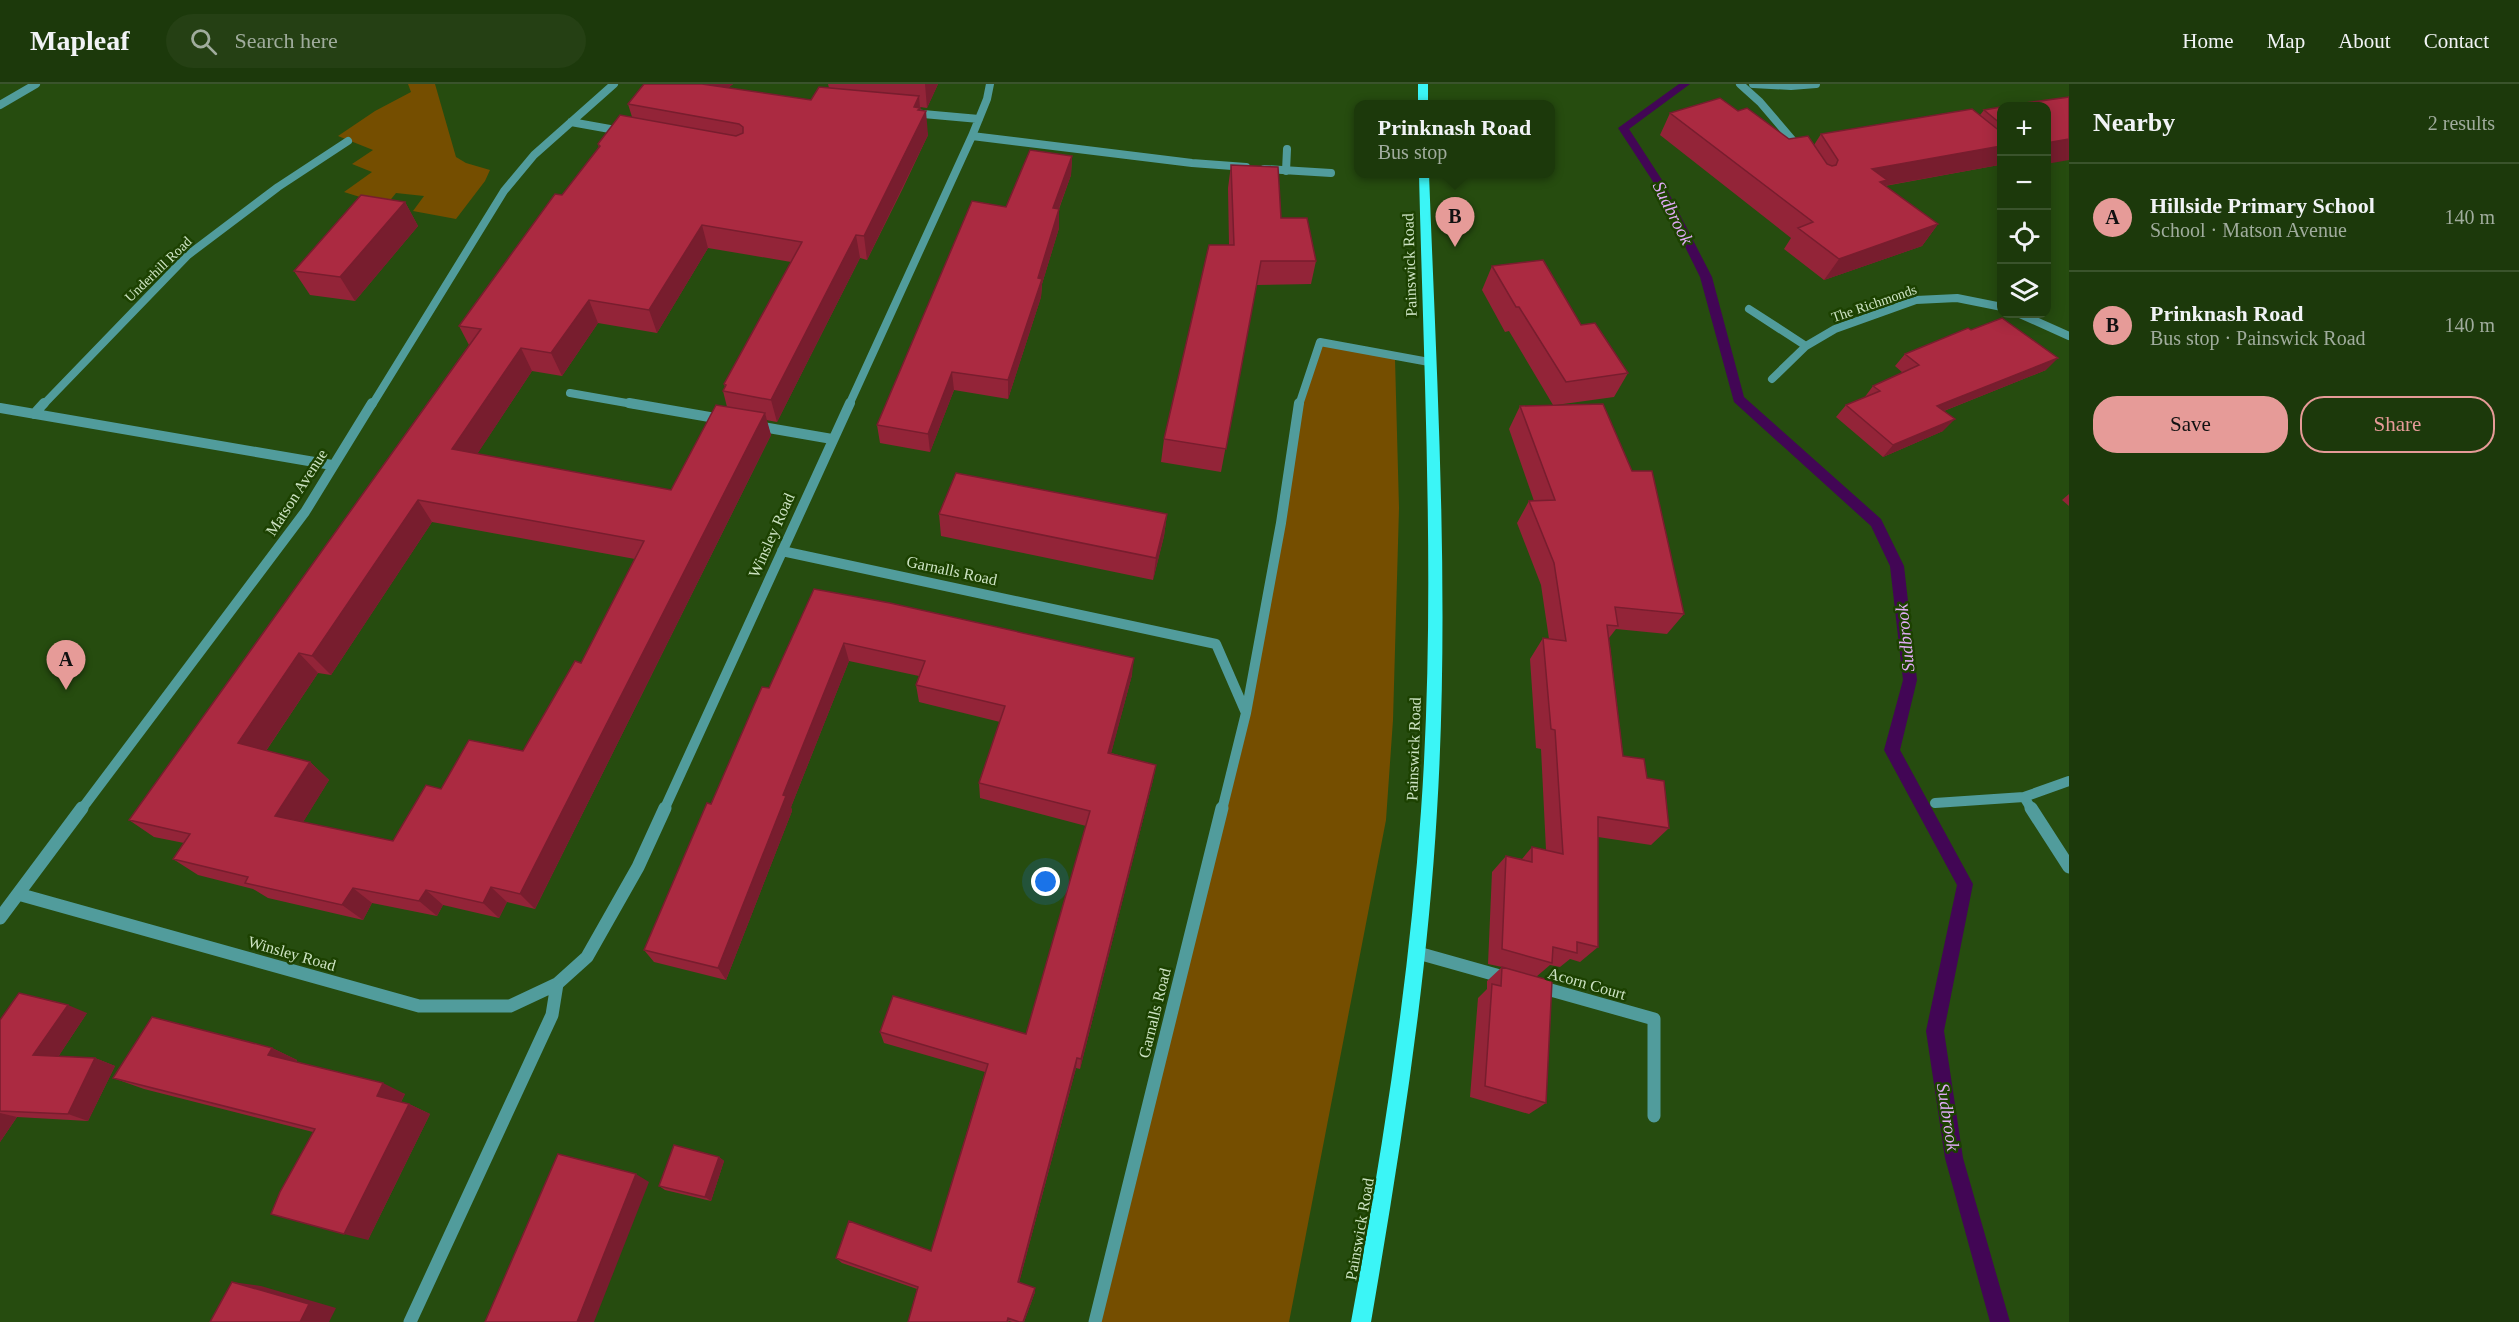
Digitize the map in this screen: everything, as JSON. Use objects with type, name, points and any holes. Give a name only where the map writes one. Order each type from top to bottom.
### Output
[{"type":"main road","points":[[1423,84],[1423,100]]},
{"type":"main road","name":"Painswick Road","points":[[1361,1322],[1389,1165],[1418,953],[1428,835],[1435,632],[1424,178]]},
{"type":"street","points":[[0,105],[36,84]]},
{"type":"street","name":"Matson Avenue","points":[[0,918],[305,512],[332,465],[419,331],[504,191],[534,155],[614,84]]},
{"type":"street","name":"Winsley Road","points":[[18,894],[419,1006],[510,1006],[557,984],[587,957],[638,867],[972,136],[990,84]]},
{"type":"street","points":[[1740,84],[1760,102],[1805,156]]},
{"type":"street","points":[[1753,84],[1791,86],[1816,84]]},
{"type":"street","points":[[900,111],[979,119]]},
{"type":"street","points":[[571,122],[628,133]]},
{"type":"street","points":[[972,136],[1192,163],[1331,173]]},
{"type":"street","name":"Underhill Road","points":[[34,414],[188,255],[278,187],[348,141]]},
{"type":"street","points":[[1286,171],[1287,149]]},
{"type":"street","name":"The Richmonds","points":[[1772,379],[1806,346],[1835,329],[1916,300],[1957,298],[1997,306]]},
{"type":"street","points":[[1749,309],[1806,346]]},
{"type":"street","points":[[2029,318],[2069,336]]},
{"type":"street","name":"Garnalls Road","points":[[1095,1322],[1246,713],[1281,523],[1298,407],[1320,342],[1429,362]]},
{"type":"street","points":[[570,393],[730,421]]},
{"type":"street","points":[[0,408],[332,465]]},
{"type":"street","points":[[752,425],[832,439]]},
{"type":"street","name":"Garnalls Road","points":[[782,550],[1216,644],[1246,713]]},
{"type":"street","points":[[1935,803],[2024,797],[2069,781]]},
{"type":"street","points":[[2024,797],[2069,867]]},
{"type":"street","name":"Acorn Court","points":[[1418,953],[1654,1019],[1654,1116]]},
{"type":"street","points":[[411,1322],[552,1016],[557,984]]},
{"type":"shaded area","points":[[408,84],[435,84],[456,157],[466,163],[490,170],[485,181],[456,219],[413,211],[424,196],[396,193],[379,214],[349,209],[360,197],[344,192],[372,172],[352,164],[373,150],[338,136],[375,111],[411,92]]},
{"type":"shaded area","points":[[1320,342],[1395,359],[1399,508],[1393,720],[1386,820],[1289,1322],[1095,1322],[1246,713],[1298,407]]},
{"type":"building","points":[[644,84],[702,84],[811,100],[819,87],[919,96],[914,107],[926,111],[864,236],[856,235],[771,400],[723,391],[726,385],[724,384],[802,242],[702,225],[649,310],[589,300],[551,353],[521,348],[452,449],[671,490],[716,405],[765,413],[520,894],[491,887],[483,903],[426,890],[419,901],[353,888],[342,905],[245,883],[248,877],[173,859],[190,834],[129,820],[481,329],[459,326],[555,194],[562,195],[600,146],[598,144],[620,115],[736,136],[743,133],[743,127],[739,124],[628,104]],"holes":[[[418,500],[644,541],[581,663],[575,661],[523,751],[469,740],[441,789],[426,785],[393,841],[275,816],[310,762],[238,743],[299,653],[312,656]]]},
{"type":"building","points":[[2069,97],[2069,139],[2051,142],[2051,102],[2033,102]]},
{"type":"building","points":[[1720,98],[1738,111],[1747,108],[1789,139],[1808,136],[1827,164],[1832,166],[1836,165],[1838,160],[1821,134],[1972,109],[1997,129],[1997,147],[1872,169],[1887,180],[1880,182],[1938,224],[1839,259],[1798,228],[1813,222],[1670,113]]},
{"type":"building","points":[[1997,108],[1997,121],[1984,110]]},
{"type":"building","points":[[1030,150],[1072,156],[1053,208],[1059,209],[1038,278],[1042,279],[1008,380],[952,372],[928,434],[877,425],[972,201],[1006,207]]},
{"type":"building","points":[[1231,165],[1278,167],[1281,218],[1307,218],[1316,261],[1261,261],[1226,449],[1164,439],[1209,245],[1234,245]]},
{"type":"building","points":[[361,195],[405,202],[340,277],[294,271]]},
{"type":"building","points":[[1543,260],[1581,325],[1595,323],[1628,373],[1566,382],[1519,307],[1516,307],[1492,266]]},
{"type":"building","points":[[2002,318],[2058,358],[1937,406],[1955,419],[1893,445],[1846,405],[1880,391],[1873,386],[1919,365],[1905,354],[1968,328],[1971,330]]},
{"type":"building","points":[[1603,404],[1632,471],[1652,471],[1684,614],[1615,607],[1618,626],[1607,625],[1623,756],[1644,759],[1647,778],[1664,781],[1669,828],[1598,817],[1598,947],[1577,942],[1577,953],[1553,947],[1552,963],[1502,949],[1506,856],[1532,862],[1532,847],[1563,854],[1555,730],[1551,729],[1543,638],[1566,641],[1554,563],[1529,501],[1555,500],[1520,406]]},
{"type":"building","points":[[956,473],[1167,514],[1156,558],[939,514]]},
{"type":"building","points":[[814,589],[890,603],[1134,658],[1108,753],[1156,765],[1081,1059],[1077,1058],[1018,1282],[1035,1288],[1023,1322],[1008,1318],[1007,1322],[908,1322],[918,1287],[836,1258],[849,1221],[931,1251],[988,1064],[880,1032],[893,996],[1026,1034],[1090,811],[979,783],[1005,706],[916,685],[925,661],[844,643],[783,795],[786,796],[718,968],[644,950],[707,803],[711,804],[762,687],[769,688]]},
{"type":"building","points":[[1502,967],[1552,981],[1546,1103],[1485,1086],[1492,984],[1501,986]]},
{"type":"building","points":[[19,993],[68,1005],[33,1055],[95,1058],[68,1114],[0,1111],[0,1020]]},
{"type":"building","points":[[152,1017],[272,1048],[268,1055],[383,1083],[377,1096],[409,1104],[344,1234],[271,1214],[280,1192],[315,1129],[113,1078]]},
{"type":"building","points":[[674,1145],[719,1157],[705,1197],[659,1186]]},
{"type":"building","points":[[558,1154],[636,1174],[577,1322],[485,1322]]},
{"type":"building","points":[[232,1282],[309,1304],[300,1322],[210,1322]]},
{"type":"waterway","name":"Sudbrook","points":[[1685,84],[1623,128],[1657,180],[1706,277],[1738,399],[1876,523],[1897,566],[1910,680],[1892,750],[1965,884],[1935,1031],[1954,1158],[2000,1322]]},
{"type":"place","name":"Prinknash Road","points":[[1455,247]]},
{"type":"place","name":"Hillside Primary School","points":[[66,690]]}]
